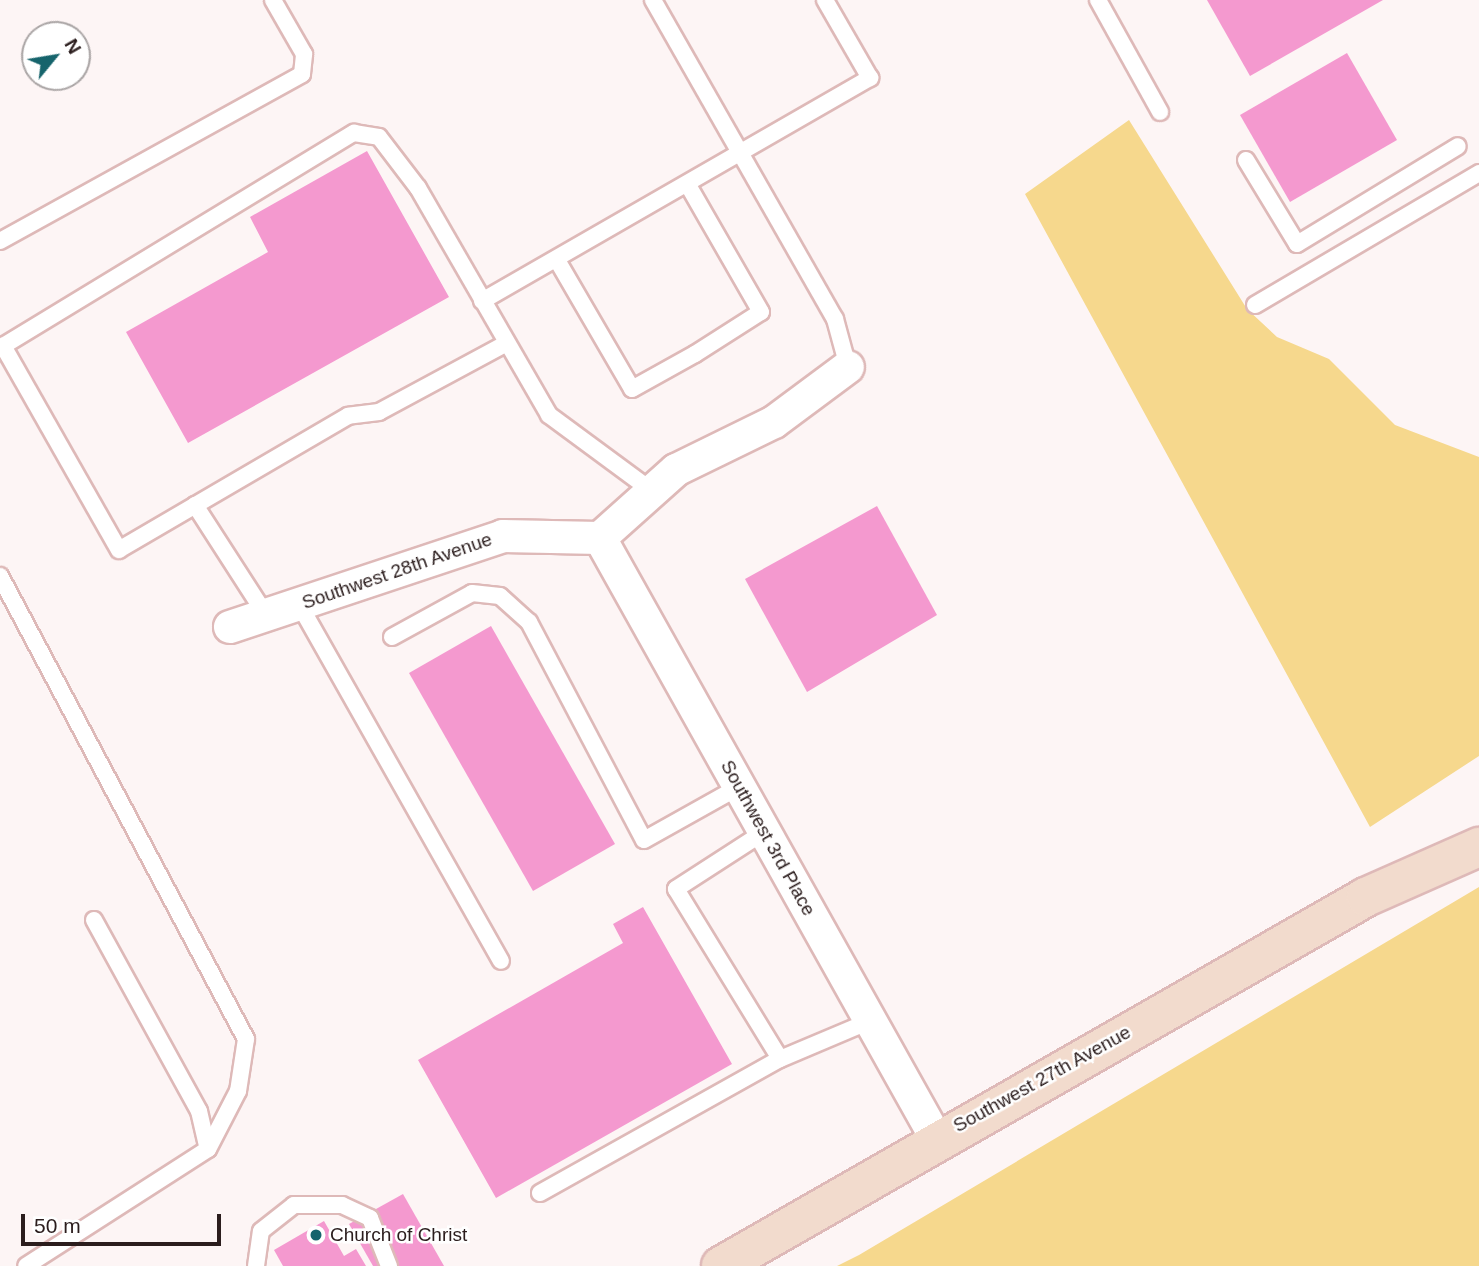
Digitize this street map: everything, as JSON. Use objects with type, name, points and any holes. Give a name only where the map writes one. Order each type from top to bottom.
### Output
[{"type":"main road","name":"Southwest 27th Avenue","points":[[721,1266],[936,1138],[1366,897],[1479,819]]},
{"type":"main road","name":"Southwest 27th Avenue","points":[[1366,897],[1479,847]]},
{"type":"street","points":[[600,538],[676,470],[774,422],[848,367]]},
{"type":"street","name":"Southwest 28th Avenue","points":[[230,627],[503,536],[600,538]]},
{"type":"street","name":"Southwest 3rd Place","points":[[600,538],[936,1138]]},
{"type":"lane","points":[[0,241],[302,74],[303,54],[273,0]]},
{"type":"lane","points":[[653,0],[739,156],[835,319],[848,367]]},
{"type":"lane","points":[[482,301],[739,156],[870,78],[825,0]]},
{"type":"lane","points":[[1098,0],[1160,112]]},
{"type":"lane","points":[[507,343],[379,412],[348,416],[119,550],[3,346],[354,133],[379,137],[402,167],[507,343],[549,415],[652,491]]},
{"type":"lane","points":[[1246,160],[1297,244],[1458,146]]},
{"type":"lane","points":[[1255,305],[1479,173]]},
{"type":"lane","points":[[557,260],[632,389],[695,354],[761,312],[688,185]]},
{"type":"lane","points":[[195,505],[266,615]]},
{"type":"lane","points":[[0,576],[246,1039],[238,1091],[208,1149],[26,1266]]},
{"type":"lane","points":[[392,637],[472,593],[500,596],[529,622],[644,840],[739,787]]},
{"type":"lane","points":[[299,604],[501,961]]},
{"type":"lane","points":[[764,832],[676,889],[780,1059]]},
{"type":"lane","points":[[94,920],[199,1111],[208,1149]]},
{"type":"lane","points":[[540,1193],[780,1059],[870,1021]]},
{"type":"lane","points":[[257,1266],[261,1231],[293,1205],[342,1205],[370,1218],[389,1266]]},
{"type":"shaded area","points":[[1129,120],[1247,309],[1277,337],[1329,359],[1395,425],[1479,457],[1479,756],[1370,827],[1025,194]]},
{"type":"shaded area","points":[[1479,887],[1479,1266],[837,1266],[859,1255]]},
{"type":"building","points":[[1207,0],[1383,0],[1250,76]]},
{"type":"building","points":[[1347,53],[1397,140],[1290,202],[1240,115]]},
{"type":"building","points":[[367,151],[449,297],[188,443],[126,332],[268,252],[250,217]]},
{"type":"building","points":[[877,506],[937,615],[807,692],[745,579]]},
{"type":"building","points":[[491,626],[615,844],[533,891],[409,673]]},
{"type":"building","points":[[643,907],[732,1064],[496,1198],[418,1060],[623,943],[613,924]]},
{"type":"building","points":[[403,1194],[444,1266],[373,1266],[349,1224]]},
{"type":"building","name":"Church of Christ","points":[[324,1221],[344,1256],[356,1249],[366,1266],[283,1266],[274,1250]]},
{"type":"place","name":"Church of Christ","points":[[316,1235]]}]
